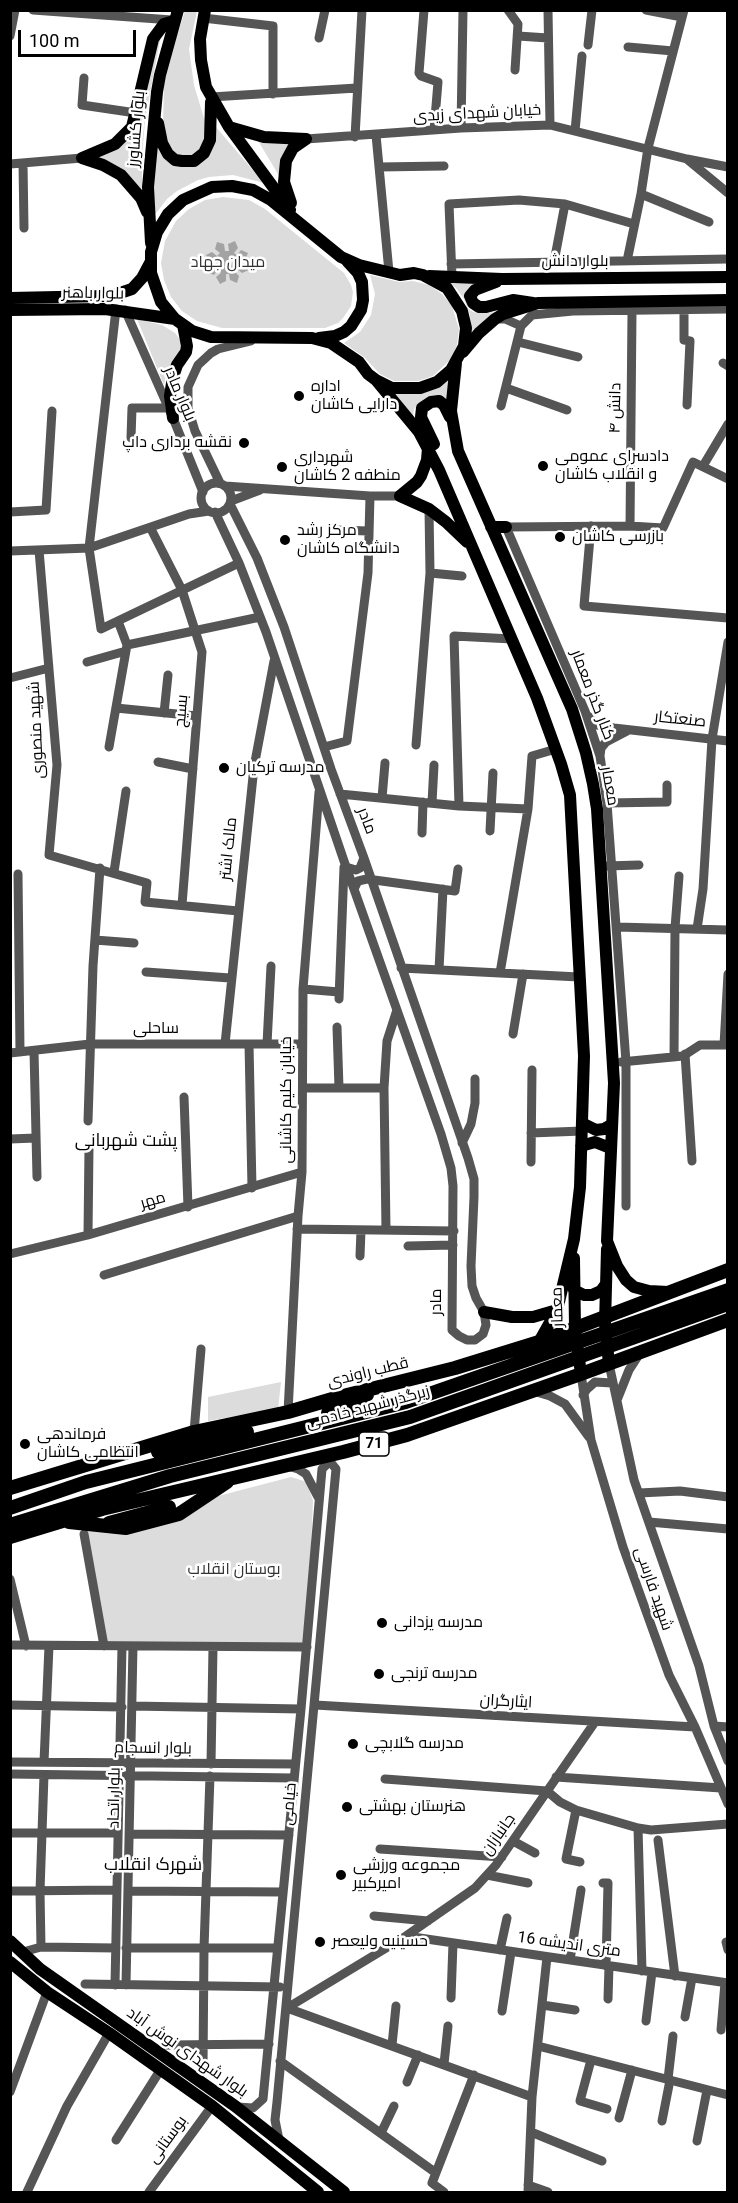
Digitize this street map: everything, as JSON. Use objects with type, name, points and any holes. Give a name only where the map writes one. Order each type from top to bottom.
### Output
[{"type":"highway","name":"قطب راوندی","points":[[10,1488],[194,1432],[288,1412],[422,1377],[539,1342],[605,1321],[668,1292],[724,1272]]},
{"type":"highway","points":[[724,1272],[703,1283],[695,1294],[696,1302],[702,1312],[709,1317],[728,1313]]},
{"type":"highway","name":"زیرگذر شهید خادمی","points":[[10,1508],[86,1482],[406,1402],[728,1290]]},
{"type":"highway","name":"زیرگذر شهید خادمی","points":[[10,1525],[105,1495],[280,1448],[410,1417],[728,1304]]},
{"type":"highway","name":"71","points":[[10,1537],[102,1509],[407,1435],[533,1391],[608,1358],[641,1352],[728,1320]]},
{"type":"highway","points":[[422,1377],[439,1381],[494,1365],[510,1378],[510,1387],[507,1393],[492,1406]]},
{"type":"highway","points":[[86,1482],[118,1462],[338,1410],[382,1387]]},
{"type":"highway","points":[[105,1495],[139,1492],[317,1448],[343,1452]]},
{"type":"highway","points":[[61,1521],[98,1525],[202,1499],[235,1476]]},
{"type":"main road","points":[[204,14],[200,39],[201,60],[203,75],[211,98],[229,127],[300,223]]},
{"type":"main road","name":"بلوار کشاورز","points":[[151,257],[148,187],[157,92],[176,16]]},
{"type":"main road","points":[[82,158],[103,151],[119,141],[132,127],[153,39],[164,24],[176,16]]},
{"type":"main road","points":[[157,92],[162,143],[168,154],[175,160],[182,161],[194,160],[207,149],[211,130],[211,98]]},
{"type":"main road","points":[[229,127],[264,137],[306,139]]},
{"type":"main road","points":[[300,223],[286,189],[284,170],[288,155],[293,148],[306,139]]},
{"type":"main road","points":[[82,158],[104,165],[127,180],[141,198],[150,218]]},
{"type":"main road","points":[[171,413],[170,396],[173,376],[188,346],[179,322],[158,296],[153,283],[151,257],[157,232],[168,214],[183,200],[212,188],[232,186],[253,190],[272,200],[352,266],[362,282],[361,310],[351,326],[344,332],[326,338],[211,338],[179,322]]},
{"type":"main road","name":"بلوار باهنر","points":[[10,298],[106,296],[120,293],[132,288],[142,278],[151,257]]},
{"type":"main road","points":[[341,257],[359,265],[400,275],[414,273],[423,275],[447,288],[462,311],[466,338],[459,359]]},
{"type":"main road","name":"بلوار دانش","points":[[423,275],[452,271],[515,279],[728,278]]},
{"type":"main road","points":[[515,279],[480,287],[472,293],[471,299],[479,307],[513,300],[538,303],[728,300]]},
{"type":"main road","points":[[312,338],[331,343],[359,362],[376,380],[401,389],[420,388],[437,382],[479,333],[495,319],[503,314],[538,303]]},
{"type":"main road","name":"بلوار باهنر","points":[[10,310],[120,310],[179,322]]},
{"type":"main road","name":"معمار","points":[[459,359],[451,399],[452,421],[458,451],[580,730],[597,809],[606,866],[614,1083],[605,1321],[608,1358]]},
{"type":"main road","name":"معمار","points":[[376,380],[413,425],[440,470],[512,639],[556,749],[570,795],[584,1056],[580,1187],[574,1239],[575,1331],[581,1369]]},
{"type":"main road","points":[[440,470],[440,456],[421,417],[422,408],[431,402],[439,401],[444,405],[452,421]]},
{"type":"main road","points":[[428,448],[427,460],[421,476],[400,496],[429,509],[446,522],[472,549]]},
{"type":"main road","points":[[491,527],[506,527]]},
{"type":"main road","points":[[582,1127],[596,1130],[611,1125]]},
{"type":"main road","points":[[581,1146],[595,1142],[610,1148]]},
{"type":"main road","name":"معمار","points":[[539,1342],[557,1310],[574,1239]]},
{"type":"main road","name":"معمار","points":[[607,1241],[617,1266],[626,1280],[634,1287],[668,1292]]},
{"type":"main road","points":[[574,1290],[580,1294],[592,1295],[601,1291],[606,1284]]},
{"type":"main road","points":[[484,1312],[512,1317],[533,1317],[557,1310]]},
{"type":"main road","name":"بلوار شهدای نوش آباد","points":[[10,1941],[40,1969],[235,2106],[344,2193]]},
{"type":"main road","points":[[11,1963],[22,1952]]},
{"type":"main road","name":"بلوار شهدای نوش آباد","points":[[11,1963],[47,1992],[212,2106],[318,2193]]},
{"type":"street","points":[[11,33],[15,10]]},
{"type":"street","points":[[33,10],[176,16]]},
{"type":"street","points":[[319,38],[325,10]]},
{"type":"street","points":[[355,137],[362,10]]},
{"type":"street","points":[[424,10],[419,73],[421,76],[438,82],[434,130]]},
{"type":"street","points":[[461,128],[463,10]]},
{"type":"street","points":[[508,10],[518,24],[515,69]]},
{"type":"street","points":[[548,10],[549,125]]},
{"type":"street","points":[[588,45],[592,10]]},
{"type":"street","points":[[627,261],[648,148],[683,14],[646,10]]},
{"type":"street","points":[[204,14],[273,26],[273,94]]},
{"type":"street","points":[[518,36],[548,38]]},
{"type":"street","points":[[628,47],[673,51]]},
{"type":"street","points":[[575,131],[582,56]]},
{"type":"street","points":[[84,78],[82,105],[136,113]]},
{"type":"street","points":[[211,98],[357,88]]},
{"type":"street","name":"خیابان شهدای زیدی","points":[[306,139],[461,128],[549,125],[728,167]]},
{"type":"street","points":[[376,135],[389,272]]},
{"type":"street","points":[[10,164],[82,158]]},
{"type":"street","points":[[687,159],[728,193]]},
{"type":"street","points":[[23,163],[24,228]]},
{"type":"street","points":[[379,167],[444,166]]},
{"type":"street","points":[[641,194],[709,222]]},
{"type":"street","points":[[634,225],[565,204],[519,200],[449,204],[452,271],[554,262],[728,259]]},
{"type":"street","points":[[554,262],[565,204]]},
{"type":"street","points":[[695,278],[696,260]]},
{"type":"street","points":[[501,405],[521,326],[532,315],[573,311],[728,309]]},
{"type":"street","points":[[120,310],[89,548],[101,629],[239,563]]},
{"type":"street","name":"بلوار مادر","points":[[120,310],[171,413],[202,495]]},
{"type":"street","points":[[684,310],[684,340],[690,341],[687,405]]},
{"type":"street","name":"دانش ۴","points":[[630,526],[632,312]]},
{"type":"street","points":[[495,319],[505,319],[521,326]]},
{"type":"street","name":"بلوار مادر","points":[[223,485],[195,431],[188,408],[188,387],[198,365],[211,353],[218,349],[258,339]]},
{"type":"street","points":[[518,342],[578,357]]},
{"type":"street","points":[[506,388],[567,410]]},
{"type":"street","points":[[131,438],[132,408],[171,413]]},
{"type":"street","points":[[10,512],[46,510],[52,411]]},
{"type":"street","points":[[703,466],[728,424]]},
{"type":"street","points":[[506,527],[663,528],[693,462],[728,479]]},
{"type":"street","points":[[189,514],[208,485],[400,496]]},
{"type":"street","points":[[223,485],[230,491],[230,502]]},
{"type":"street","points":[[10,551],[89,548],[151,529],[189,514],[225,509],[230,502],[265,488]]},
{"type":"street","points":[[202,495],[202,503],[212,512]]},
{"type":"street","points":[[324,747],[347,741],[368,573],[370,496]]},
{"type":"street","name":"مادر","points":[[212,512],[239,563],[260,617],[451,1168],[452,1329],[467,1340],[475,1340],[483,1334],[486,1325],[484,1312],[476,1298],[471,1266],[474,1179],[284,627],[261,568],[230,502]]},
{"type":"street","points":[[416,745],[430,573],[429,509]]},
{"type":"street","points":[[591,526],[585,606],[728,618]]},
{"type":"street","name":"کنار گذر معمار","points":[[506,527],[585,711],[600,756],[607,804],[606,866],[616,927],[626,1062],[626,1206]]},
{"type":"street","name":"بسیج","points":[[151,529],[182,590],[202,652],[182,905]]},
{"type":"street","points":[[334,530],[369,531]]},
{"type":"street","name":"شهید منصوری","points":[[39,550],[57,765],[49,855],[100,868]]},
{"type":"street","points":[[430,573],[462,576]]},
{"type":"street","points":[[87,662],[157,637],[196,632],[260,617]]},
{"type":"street","points":[[109,747],[127,648],[118,621]]},
{"type":"street","points":[[459,806],[454,636],[512,639]]},
{"type":"street","points":[[697,929],[703,889],[712,739],[728,642]]},
{"type":"street","name":"مالک اشتر","points":[[225,1044],[230,978],[254,767],[275,659]]},
{"type":"street","points":[[10,678],[49,668]]},
{"type":"street","points":[[164,712],[168,675]]},
{"type":"street","points":[[116,708],[197,716]]},
{"type":"street","name":"صنعتکار","points":[[585,711],[591,721],[597,725],[728,741]]},
{"type":"street","points":[[600,756],[601,748],[606,742],[629,730]]},
{"type":"street","points":[[500,973],[528,809],[532,756],[556,749]]},
{"type":"street","points":[[158,762],[193,769]]},
{"type":"street","points":[[382,798],[385,763]]},
{"type":"street","points":[[422,833],[434,765]]},
{"type":"street","points":[[490,831],[493,773]]},
{"type":"street","points":[[607,804],[667,802],[668,785]]},
{"type":"street","name":"خیابان کلیم کاشانی","points":[[288,1412],[302,1172],[303,989],[320,788]]},
{"type":"street","points":[[114,872],[126,791]]},
{"type":"street","points":[[340,794],[459,806],[528,809]]},
{"type":"street","points":[[303,989],[339,995],[345,864],[356,870],[360,868],[364,858]]},
{"type":"street","points":[[606,866],[639,866]]},
{"type":"street","points":[[88,1121],[100,868],[147,883],[145,902],[238,910]]},
{"type":"street","points":[[354,889],[358,881],[367,879],[455,891],[458,869]]},
{"type":"street","points":[[15,1053],[18,874]]},
{"type":"street","points":[[674,1058],[675,928],[679,876]]},
{"type":"street","points":[[439,970],[443,889]]},
{"type":"street","points":[[616,927],[728,930]]},
{"type":"street","points":[[95,940],[134,943]]},
{"type":"street","points":[[267,1044],[271,966]]},
{"type":"street","points":[[401,968],[579,977]]},
{"type":"street","points":[[146,972],[230,978]]},
{"type":"street","points":[[513,1034],[523,974]]},
{"type":"street","points":[[612,1063],[674,1058],[700,1045],[726,1045],[728,974]]},
{"type":"street","points":[[386,1230],[384,1088],[387,1041],[397,1010]]},
{"type":"street","points":[[337,1027],[339,1088]]},
{"type":"street","name":"ساحلی","points":[[15,1053],[90,1044],[302,1044]]},
{"type":"street","points":[[249,1044],[252,1188]]},
{"type":"street","points":[[34,1051],[37,1177]]},
{"type":"street","points":[[686,1054],[692,1161]]},
{"type":"street","points":[[531,1162],[532,1070]]},
{"type":"street","points":[[462,1143],[471,1124],[475,1079]]},
{"type":"street","points":[[303,1088],[384,1088]]},
{"type":"street","points":[[184,1097],[188,1207]]},
{"type":"street","points":[[531,1133],[582,1127]]},
{"type":"street","points":[[10,1139],[36,1138]]},
{"type":"street","points":[[88,1235],[89,1147]]},
{"type":"street","name":"مهر","points":[[10,1254],[188,1207],[302,1172]]},
{"type":"street","points":[[104,1275],[298,1216]]},
{"type":"street","points":[[297,1229],[453,1231]]},
{"type":"street","points":[[360,1257],[361,1230]]},
{"type":"street","points":[[408,1246],[453,1245]]},
{"type":"street","points":[[452,1265],[471,1266]]},
{"type":"street","points":[[194,1432],[201,1349]]},
{"type":"street","points":[[616,1402],[629,1370],[641,1352]]},
{"type":"street","name":"شهید فارسی","points":[[608,1358],[616,1402],[639,1493],[699,1666],[714,1726],[728,1761]]},
{"type":"street","name":"شهید فارسی","points":[[581,1369],[591,1440],[623,1547],[669,1675],[728,1804]]},
{"type":"street","points":[[583,1395],[595,1382],[612,1383]]},
{"type":"street","points":[[533,1391],[565,1404],[591,1440]]},
{"type":"street","name":"خیامی","points":[[263,2099],[294,1778],[290,1764],[301,1709],[322,1468],[328,1463],[336,1469],[289,1988],[280,2061],[275,2120],[279,2140]]},
{"type":"street","points":[[285,1465],[306,1474],[319,1500]]},
{"type":"street","points":[[639,1493],[680,1491],[728,1497]]},
{"type":"street","points":[[649,1522],[728,1529]]},
{"type":"street","points":[[84,1534],[104,1646]]},
{"type":"street","points":[[10,1579],[26,1646]]},
{"type":"street","points":[[10,1646],[307,1647]]},
{"type":"street","points":[[44,1762],[48,1646]]},
{"type":"street","name":"بلوار اتحاد","points":[[122,1646],[127,1707]]},
{"type":"street","name":"بلوار اتحاد","points":[[126,1985],[129,1834],[125,1764],[127,1707],[134,1646]]},
{"type":"street","points":[[211,1764],[213,1647]]},
{"type":"street","points":[[10,1705],[301,1709]]},
{"type":"street","name":"ایثارگران","points":[[315,1705],[694,1727]]},
{"type":"street","name":"جانبازان","points":[[287,2008],[406,1936],[475,1888],[502,1857],[596,1722]]},
{"type":"street","points":[[714,1726],[728,1727]]},
{"type":"street","name":"بلوار انسجام","points":[[10,1762],[290,1764]]},
{"type":"street","points":[[284,1778],[290,1764]]},
{"type":"street","name":"بلوار انسجام","points":[[10,1774],[294,1778]]},
{"type":"street","points":[[41,1947],[40,1891],[44,1775]]},
{"type":"street","name":"بلوار اتحاد","points":[[114,1985],[118,1833],[125,1775]]},
{"type":"street","points":[[204,2068],[204,1948],[210,1776]]},
{"type":"street","points":[[556,1777],[721,1788]]},
{"type":"street","points":[[385,1779],[547,1791],[560,1802],[576,1810],[651,1830],[728,1824]]},
{"type":"street","points":[[576,1810],[566,1859],[580,1862]]},
{"type":"street","points":[[638,1828],[642,1971]]},
{"type":"street","points":[[10,1833],[118,1833]]},
{"type":"street","points":[[129,1834],[289,1835]]},
{"type":"street","points":[[657,1840],[675,1976]]},
{"type":"street","points":[[513,1841],[535,1853]]},
{"type":"street","points":[[380,1849],[502,1857]]},
{"type":"street","points":[[487,1875],[528,1882]]},
{"type":"street","points":[[605,1883],[606,1999]]},
{"type":"street","points":[[10,1891],[117,1890]]},
{"type":"street","points":[[570,1960],[581,1890]]},
{"type":"street","points":[[128,1891],[283,1892]]},
{"type":"street","points":[[374,1916],[428,1921]]},
{"type":"street","points":[[500,1950],[507,1918]]},
{"type":"street","name":"16 متری اندیشه","points":[[406,1936],[726,1983]]},
{"type":"street","points":[[451,1998],[453,1943]]},
{"type":"street","points":[[22,1952],[41,1947],[116,1948]]},
{"type":"street","points":[[126,1948],[278,1948]]},
{"type":"street","points":[[502,2011],[511,1952]]},
{"type":"street","points":[[548,1957],[532,2097],[528,2189],[548,2193]]},
{"type":"street","points":[[646,2021],[652,1972]]},
{"type":"street","points":[[685,2017],[692,1978]]},
{"type":"street","points":[[721,2030],[726,1983]]},
{"type":"street","points":[[85,1984],[289,1988]]},
{"type":"street","points":[[10,2092],[47,1992]]},
{"type":"street","points":[[542,2005],[575,2010]]},
{"type":"street","points":[[392,2045],[396,2006]]},
{"type":"street","points":[[287,2008],[532,2097]]},
{"type":"street","points":[[444,2064],[448,2026]]},
{"type":"street","points":[[27,2193],[68,2106],[109,2033]]},
{"type":"street","points":[[662,2121],[673,2036]]},
{"type":"street","points":[[167,2045],[268,2044]]},
{"type":"street","points":[[538,2046],[728,2095]]},
{"type":"street","points":[[407,2082],[418,2055]]},
{"type":"street","points":[[591,2060],[580,2101],[607,2109]]},
{"type":"street","points":[[280,2061],[436,2173]]},
{"type":"street","points":[[116,2140],[161,2069]]},
{"type":"street","points":[[619,2118],[632,2070]]},
{"type":"street","points":[[444,2192],[432,2182],[474,2075]]},
{"type":"street","points":[[698,2140],[707,2090]]},
{"type":"street","points":[[235,2106],[253,2108],[263,2099],[271,2105],[277,2102]]},
{"type":"street","name":"بوستانی","points":[[149,2193],[212,2106]]},
{"type":"street","points":[[381,2133],[394,2106]]},
{"type":"street","points":[[531,2132],[602,2162]]},
{"type":"green space","points":[[185,11],[197,11],[189,49],[194,85],[206,125],[204,145],[192,155],[179,156],[169,148],[163,127],[164,85],[168,62]]},
{"type":"green space","points":[[161,35],[145,120],[142,189],[129,176],[95,158],[123,143]]},
{"type":"green space","points":[[215,126],[264,183],[233,175],[198,180],[167,199],[153,217],[155,146],[167,160],[195,165],[201,163],[210,154]]},
{"type":"green space","points":[[257,139],[294,142],[281,179]]},
{"type":"green space","name":"میدان جهاد","points":[[223,197],[249,200],[265,209],[344,273],[353,292],[351,306],[338,323],[325,328],[222,328],[197,321],[182,311],[171,297],[164,280],[161,263],[165,241],[176,221],[189,209],[205,200]]},
{"type":"green space","points":[[370,275],[399,282],[413,281],[429,285],[442,294],[452,306],[459,329],[457,345],[451,359],[433,376],[418,381],[394,381],[380,374],[364,357],[344,343],[360,332],[371,315],[375,294]]},
{"type":"green space","points":[[449,282],[482,283],[466,301],[468,308],[478,313],[499,312],[471,336],[470,315],[464,299]]},
{"type":"green space","points":[[137,319],[162,325],[175,333],[181,341],[181,349],[168,369],[164,385]]},
{"type":"green space","points":[[451,375],[448,408],[422,401],[414,409],[413,417],[390,391]]},
{"type":"green space","points":[[281,1382],[278,1409],[208,1421],[208,1397]]},
{"type":"green space","name":"بوستان انقلاب","points":[[291,1477],[307,1482],[313,1501],[307,1647],[100,1642],[84,1531]]},
{"type":"shaded area","points":[[235,241],[238,248],[234,253],[237,255],[241,250],[248,253],[245,260],[239,260],[239,264],[245,263],[249,270],[242,273],[237,269],[235,272],[239,276],[237,283],[230,280],[229,274],[226,274],[226,281],[220,284],[216,277],[221,273],[218,270],[214,275],[207,272],[209,265],[216,265],[215,261],[209,262],[206,255],[212,252],[217,256],[220,253],[215,249],[217,242],[224,244],[225,251],[229,251],[228,244]]},
{"type":"place","name":"اداره دارایی کاشان","points":[[299,396]]},
{"type":"place","name":"نقشه برداری داپ","points":[[244,443]]},
{"type":"place","name":"دادسرای عمومی و انقلاب کاشان","points":[[543,466]]},
{"type":"place","name":"شهرداری منطفه 2 کاشان","points":[[282,467]]},
{"type":"place","name":"بازرسی کاشان","points":[[560,537]]},
{"type":"place","name":"مرکز رشد دانشگاه کاشان","points":[[285,540]]},
{"type":"place","name":"مدرسه ترکیان","points":[[224,768]]},
{"type":"place","name":"فرماندهی انتظامی کاشان","points":[[25,1444]]},
{"type":"place","name":"مدرسه یزدانی","points":[[382,1623]]},
{"type":"place","name":"مدرسه ترنجی","points":[[379,1674]]},
{"type":"place","name":"مدرسه گلابچی","points":[[353,1744]]},
{"type":"place","name":"هنرستان بهشتی","points":[[347,1807]]},
{"type":"place","name":"مجموعه ورزشی امیرکبیر","points":[[341,1875]]},
{"type":"place","name":"حسینیه ولیعصر","points":[[320,1942]]},
{"type":"district","name":"پشت شهربانی","points":[[126,1141]]},
{"type":"district","name":"شهرک انقلاب","points":[[153,1865]]}]
